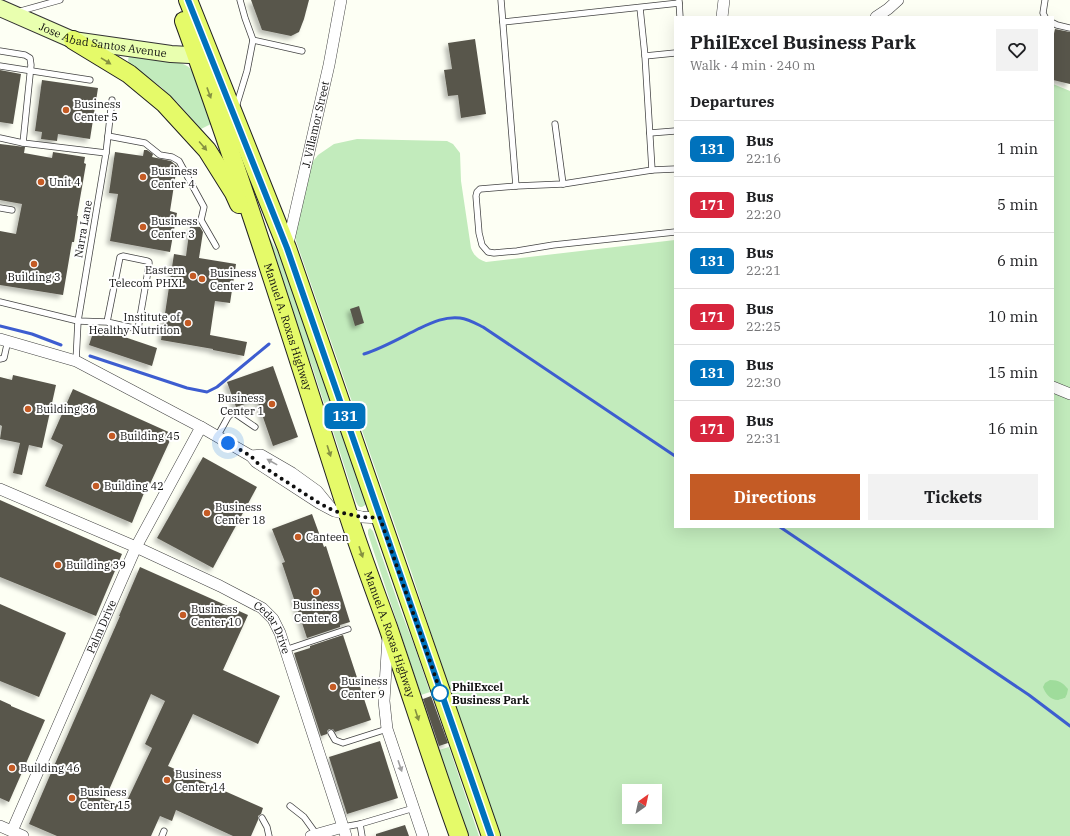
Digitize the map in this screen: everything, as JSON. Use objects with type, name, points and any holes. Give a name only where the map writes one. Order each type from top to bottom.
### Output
[{"type":"main road","name":"Manuel A. Roxas Highway","points":[[176,0],[233,115],[287,248],[491,836]]},
{"type":"main road","name":"Manuel A. Roxas Highway","points":[[188,0],[221,124],[269,268],[341,513],[388,628],[428,750],[459,836]]},
{"type":"main road","name":"Jose Abad Santos Avenue","points":[[7,10],[73,40],[171,54],[203,56]]},
{"type":"main road","points":[[73,40],[128,74],[164,102],[206,150],[234,193],[269,268]]},
{"type":"street","name":"J. Villamor Street","points":[[287,248],[329,65],[341,0]]},
{"type":"street","points":[[722,16],[724,0]]},
{"type":"street","points":[[878,16],[898,0]]},
{"type":"street","points":[[4,340],[76,361],[201,427],[251,456],[261,455],[292,473],[317,491],[341,513],[362,517],[380,518]]},
{"type":"street","points":[[1054,387],[1070,394]]},
{"type":"street","name":"Palm Drive","points":[[12,834],[136,547],[201,427]]},
{"type":"street","name":"Cedar Drive","points":[[0,489],[136,547],[220,586],[262,608],[272,619],[280,633],[345,832]]},
{"type":"street","points":[[388,628],[384,701],[388,729],[423,836]]},
{"type":"street","points":[[0,826],[12,834],[23,836]]},
{"type":"street","points":[[314,835],[345,832]]},
{"type":"lane","points":[[7,10],[60,0]]},
{"type":"lane","points":[[233,115],[247,71],[253,40],[244,18],[240,0]]},
{"type":"lane","points":[[501,0],[516,186]]},
{"type":"lane","points":[[1045,0],[1043,13],[1045,16]]},
{"type":"lane","points":[[503,22],[640,8],[679,2],[680,16]]},
{"type":"lane","points":[[640,8],[645,56],[652,170]]},
{"type":"lane","points":[[1054,24],[1070,28]]},
{"type":"lane","points":[[253,40],[302,51]]},
{"type":"lane","points":[[0,51],[28,56],[31,61],[23,142]]},
{"type":"lane","points":[[645,56],[674,53]]},
{"type":"lane","points":[[0,66],[90,80]]},
{"type":"lane","name":"Narra Lane","points":[[76,361],[78,321],[106,153],[112,100]]},
{"type":"lane","points":[[555,124],[563,184]]},
{"type":"lane","points":[[650,133],[674,131]]},
{"type":"lane","points":[[108,136],[145,143],[160,155],[172,157],[179,162],[204,207],[201,220],[216,246]]},
{"type":"lane","points":[[0,138],[106,153]]},
{"type":"lane","points":[[674,169],[652,170],[563,184],[480,189],[476,196],[482,245],[488,252],[494,253],[517,251],[553,245],[674,232]]},
{"type":"lane","points":[[0,208],[12,210]]},
{"type":"lane","points":[[0,302],[78,321],[107,322],[138,329],[149,262],[123,256],[120,257],[107,322]]},
{"type":"lane","points":[[0,359],[4,358],[4,340]]},
{"type":"lane","points":[[217,437],[228,416],[233,412],[255,427]]},
{"type":"lane","points":[[285,650],[348,629]]},
{"type":"lane","points":[[331,733],[335,740],[343,743],[388,729]]},
{"type":"lane","points":[[290,806],[304,816],[314,835]]},
{"type":"lane","points":[[345,832],[360,824],[415,808]]},
{"type":"lane","points":[[262,818],[267,827],[269,836]]},
{"type":"lane","points":[[360,824],[362,836]]},
{"type":"green space","points":[[129,55],[168,60],[188,67],[195,76],[213,123],[201,129],[178,103],[161,87],[130,64],[128,61]]},
{"type":"green space","points":[[1054,84],[1070,91],[1070,836],[501,836],[448,686],[412,574],[296,241],[295,236],[311,164],[318,155],[334,144],[357,139],[447,141],[453,144],[460,153],[461,181],[471,248],[473,253],[481,260],[486,262],[674,240],[674,528],[1054,528]]},
{"type":"green space","points":[[253,192],[269,237],[281,257],[367,504],[362,507],[356,502],[312,366],[295,326]]},
{"type":"green space","points":[[370,528],[373,531],[430,692],[421,695],[368,534],[368,530]]},
{"type":"green space","points":[[1050,680],[1060,682],[1068,689],[1065,698],[1055,700],[1047,694],[1043,687],[1045,683]]},
{"type":"green space","points":[[449,747],[479,836],[467,836],[439,750]]},
{"type":"building","points":[[251,0],[309,0],[299,32],[291,36],[262,30]]},
{"type":"building","points":[[1055,29],[1070,32],[1070,84],[1054,80]]},
{"type":"building","points":[[475,39],[486,114],[461,118],[458,95],[448,96],[444,70],[452,69],[448,43]]},
{"type":"building","points":[[0,70],[21,74],[13,124],[0,122]]},
{"type":"building","name":"Business Center 5","points":[[42,80],[98,88],[90,139],[58,134],[57,141],[41,139],[42,132],[35,131]]},
{"type":"building","points":[[0,144],[25,147],[24,153],[52,158],[53,152],[85,157],[84,163],[86,164],[74,242],[72,242],[63,295],[0,285],[0,231],[16,234],[22,204],[0,200]]},
{"type":"building","points":[[144,150],[147,150],[153,154],[152,157],[171,161],[177,166],[170,211],[177,213],[170,252],[110,241],[118,194],[109,193],[115,152],[143,156]]},
{"type":"building","points":[[190,226],[200,227],[203,232],[199,258],[236,264],[230,303],[215,301],[210,335],[247,342],[244,356],[161,340],[174,254],[186,256]]},
{"type":"building","points":[[359,306],[364,323],[355,326],[350,309]]},
{"type":"building","points":[[95,327],[157,348],[152,366],[89,345]]},
{"type":"building","name":"Business Center 1","points":[[273,366],[298,437],[273,446],[257,400],[236,407],[227,382]]},
{"type":"building","name":"Building 36","points":[[13,375],[56,385],[42,448],[29,445],[22,475],[13,473],[20,443],[0,439],[2,426],[0,425],[0,377],[12,380]]},
{"type":"building","points":[[73,389],[173,434],[150,484],[148,483],[132,523],[45,486],[63,445],[51,439]]},
{"type":"building","name":"Business Center 18","points":[[203,457],[257,487],[213,568],[157,538]]},
{"type":"building","name":"Building 39","points":[[0,500],[122,554],[96,616],[0,577]]},
{"type":"building","name":"Business Center 8","points":[[312,514],[324,547],[326,546],[350,622],[307,638],[282,563],[285,562],[272,529]]},
{"type":"building","points":[[140,567],[248,615],[223,670],[280,696],[258,744],[193,714],[168,766],[263,808],[261,814],[258,816],[258,820],[251,836],[233,836],[176,810],[172,821],[160,816],[151,836],[57,836],[29,824]],"holes":[[[151,694],[165,701],[145,744],[152,748],[124,807],[105,799]]]},
{"type":"building","points":[[0,604],[66,633],[39,697],[0,681]]},
{"type":"building","name":"Business Center 9","points":[[343,635],[371,720],[335,732],[333,729],[329,729],[327,734],[321,736],[294,653]]},
{"type":"building","points":[[431,696],[448,743],[439,746],[423,699]]},
{"type":"building","name":"Building 46","points":[[0,700],[45,720],[9,802],[0,798]]},
{"type":"building","points":[[380,741],[398,798],[347,814],[329,757]]},
{"type":"building","points":[[405,825],[409,836],[376,836],[376,834]]},
{"type":"waterway","points":[[364,354],[385,346],[438,320],[449,318],[466,319],[483,327],[674,455]]},
{"type":"waterway","points":[[0,326],[32,334],[61,345]]},
{"type":"waterway","points":[[90,356],[187,388],[207,392],[217,387],[269,344]]},
{"type":"waterway","points":[[781,528],[1029,695],[1070,726]]},
{"type":"bus line","name":"131","points":[[188,0],[287,248],[491,836]]},
{"type":"place","name":"Business Center 5","points":[[66,110]]},
{"type":"place","name":"Business Center 4","points":[[143,177]]},
{"type":"place","name":"Unit 4","points":[[41,182]]},
{"type":"place","name":"Business Center 3","points":[[143,227]]},
{"type":"place","name":"Building 3","points":[[34,264]]},
{"type":"place","name":"Eastern Telecom PHXL","points":[[193,276]]},
{"type":"place","name":"Business Center 2","points":[[202,279]]},
{"type":"place","name":"Institute of Healthy Nutrition","points":[[188,323]]},
{"type":"place","name":"Business Center 1","points":[[272,404]]},
{"type":"place","name":"Building 36","points":[[28,409]]},
{"type":"place","name":"Building 45","points":[[112,436]]},
{"type":"place","name":"Building 42","points":[[96,486]]},
{"type":"place","name":"Business Center 18","points":[[207,513]]},
{"type":"place","name":"Canteen","points":[[298,537]]},
{"type":"place","name":"Building 39","points":[[58,565]]},
{"type":"place","name":"Business Center 8","points":[[316,592]]},
{"type":"place","name":"Business Center 10","points":[[183,615]]},
{"type":"place","name":"Business Center 9","points":[[333,687]]},
{"type":"place","name":"PhilExcel Business Park","points":[[440,693]]},
{"type":"place","name":"Building 46","points":[[12,768]]},
{"type":"place","name":"Business Center 14","points":[[167,780]]},
{"type":"place","name":"Business Center 15","points":[[72,798]]},
{"type":"route","points":[[228,443],[251,456],[256,462],[319,503],[334,511],[348,515],[380,518],[442,696],[440,693]]}]
